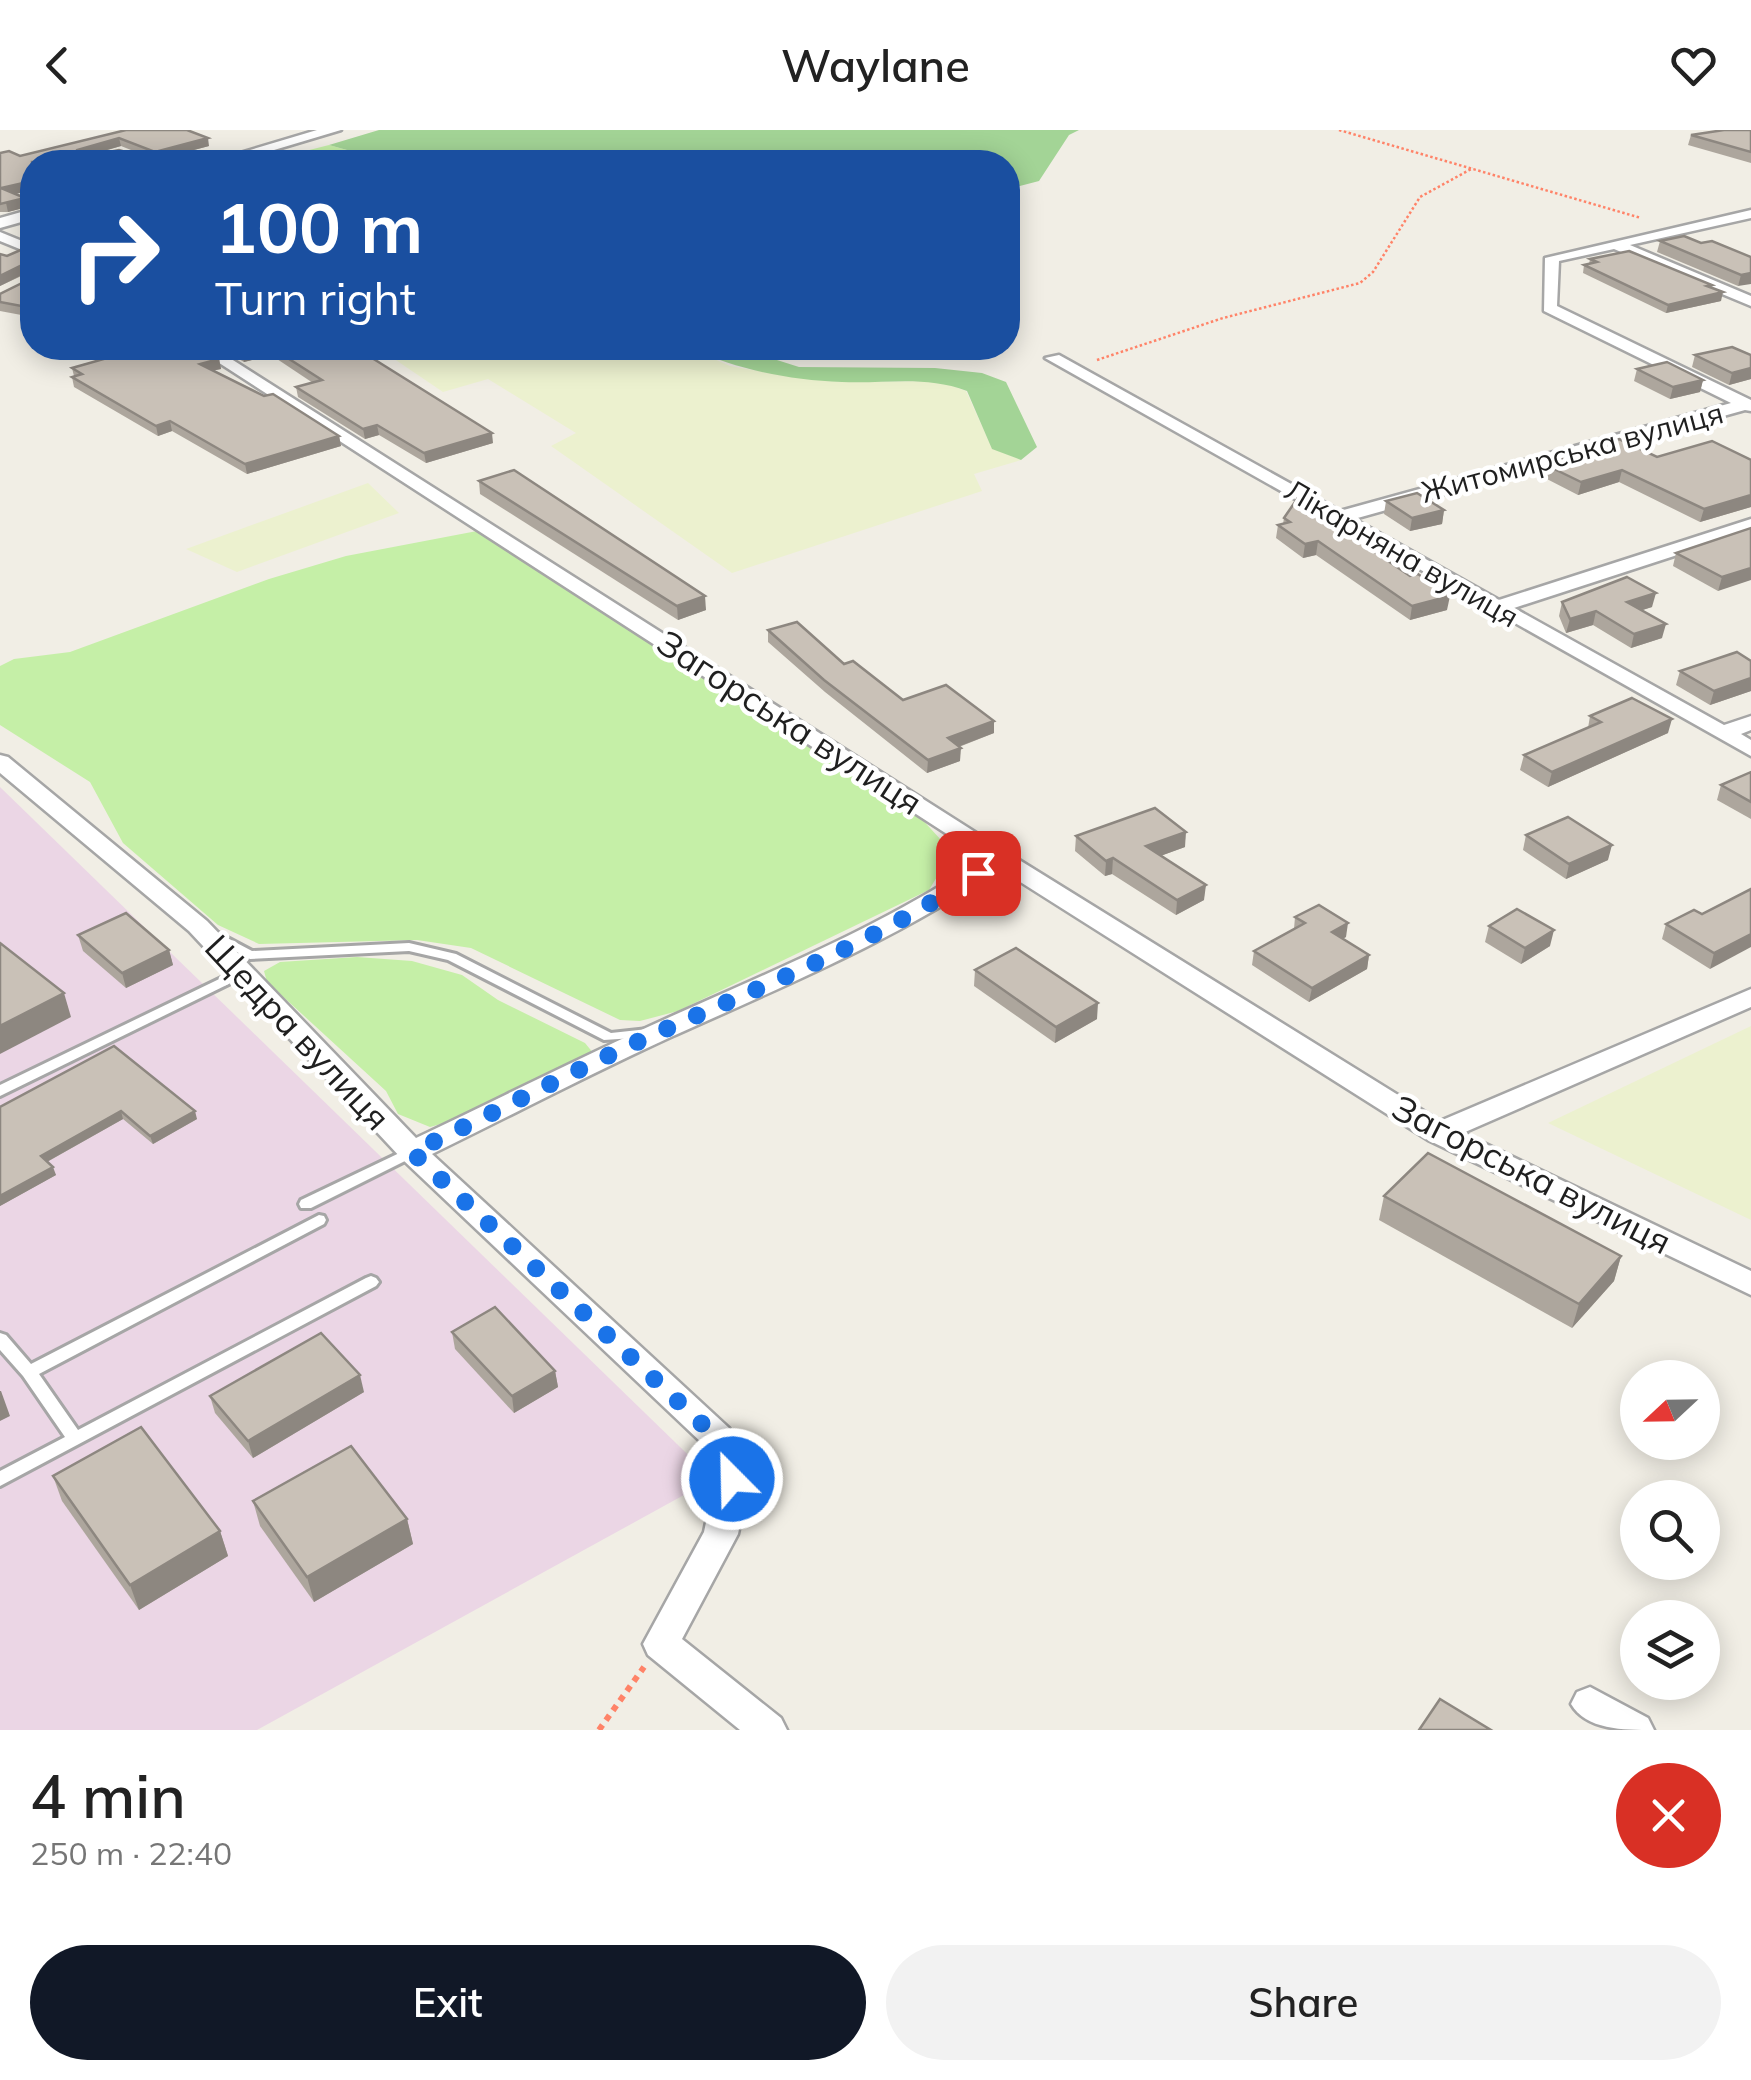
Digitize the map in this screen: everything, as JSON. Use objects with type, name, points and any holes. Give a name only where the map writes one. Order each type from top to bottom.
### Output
[{"type":"street","points":[[262,150],[334,130]]},
{"type":"street","points":[[1749,405],[1550,308],[1552,258],[1751,214]]},
{"type":"street","points":[[1615,244],[1751,301]]},
{"type":"street","name":"Загорська вулиця","points":[[223,360],[1000,858],[1438,1133],[1751,1284]]},
{"type":"street","name":"Лікарняна вулиця","points":[[1061,363],[1751,749]]},
{"type":"street","name":"Житомирська вулиця","points":[[1340,516],[1749,405]]},
{"type":"street","points":[[1496,607],[1751,525]]},
{"type":"street","points":[[1723,733],[1751,723]]},
{"type":"street","name":"Щедра вулиця","points":[[0,762],[68,814],[198,926],[412,1152],[716,1437],[732,1479],[721,1534],[661,1644]]},
{"type":"street","points":[[412,1152],[660,1032],[847,949],[933,904],[1000,858]]},
{"type":"street","points":[[1438,1133],[1751,997]]},
{"type":"street","points":[[661,1644],[768,1730]]},
{"type":"street","points":[[1590,1704],[1635,1730]]},
{"type":"lane","points":[[198,926],[250,954],[377,946],[424,950],[452,957],[609,1037],[660,1032]]},
{"type":"lane","points":[[0,1091],[242,972]]},
{"type":"lane","points":[[306,1204],[412,1152]]},
{"type":"lane","points":[[29,1372],[320,1220]]},
{"type":"lane","points":[[0,1480],[370,1282]]},
{"type":"lane","points":[[0,1338],[29,1372],[75,1439]]},
{"type":"path","points":[[1340,130],[1638,217],[1672,232]]},
{"type":"path","points":[[1061,363],[1154,344],[1223,318],[1360,283],[1373,272],[1420,197],[1473,168]]},
{"type":"path","points":[[599,1730],[661,1644]]},
{"type":"shaded area","points":[[0,787],[713,1479],[257,1730],[0,1730]]},
{"type":"green space","points":[[379,130],[1079,130],[1069,135],[1039,181],[1020,186],[1020,150],[347,150],[329,145]]},
{"type":"green space","points":[[329,145],[347,150],[309,150]]},
{"type":"green space","points":[[396,360],[717,360],[780,375],[843,382],[939,381],[966,391],[992,448],[1021,460],[974,474],[982,491],[732,573],[551,446],[576,433],[488,379],[443,392]]},
{"type":"green space","points":[[722,360],[777,360],[799,367],[935,368],[982,373],[1006,382],[1037,447],[1021,460],[992,449],[967,391],[951,386],[803,379]]},
{"type":"green space","points":[[368,483],[399,513],[237,572],[186,549]]},
{"type":"green space","points":[[477,531],[919,816],[942,841],[946,862],[929,890],[678,1011],[640,1021],[620,1020],[471,948],[417,940],[259,944],[218,925],[123,843],[90,782],[0,725],[0,666],[14,659],[70,652],[269,579],[346,556]]},
{"type":"green space","points":[[357,957],[412,961],[462,975],[498,1000],[585,1043],[594,1054],[470,1116],[430,1127],[398,1114],[386,1091],[267,982],[264,971],[280,962]]},
{"type":"green space","points":[[1751,1026],[1751,1220],[1548,1123]]},
{"type":"building","points":[[126,130],[187,130],[208,138],[163,150],[150,150],[119,138],[77,150],[44,150]]},
{"type":"building","points":[[1751,130],[1751,152],[1691,135]]},
{"type":"building","points":[[9,151],[20,156],[20,184],[1,188],[20,199],[0,204],[0,153]]},
{"type":"building","points":[[1684,236],[1701,243],[1712,241],[1751,257],[1751,273],[1741,275],[1660,241]]},
{"type":"building","points":[[20,250],[20,266],[0,276],[0,254],[7,256]]},
{"type":"building","points":[[1629,251],[1723,292],[1668,305],[1584,265],[1597,262],[1590,259]]},
{"type":"building","points":[[20,284],[20,306],[0,302],[0,294]]},
{"type":"building","points":[[1732,347],[1751,355],[1751,368],[1732,373],[1695,355]]},
{"type":"building","points":[[100,360],[215,360],[200,364],[264,396],[273,394],[339,436],[245,464],[170,421],[156,426],[72,377],[82,374],[72,368]]},
{"type":"building","points":[[291,360],[375,360],[492,433],[424,453],[377,425],[363,429],[296,387],[322,380]]},
{"type":"building","points":[[1667,362],[1703,380],[1673,387],[1637,369]]},
{"type":"building","points":[[1619,439],[1657,457],[1712,441],[1751,460],[1751,495],[1704,509],[1622,470],[1581,482],[1546,465]]},
{"type":"building","points":[[514,470],[705,596],[677,606],[479,481]]},
{"type":"building","points":[[1417,493],[1444,510],[1412,518],[1386,501]]},
{"type":"building","points":[[1297,499],[1410,576],[1418,574],[1450,596],[1412,606],[1318,541],[1305,544],[1278,525],[1290,522],[1284,518]]},
{"type":"building","points":[[1751,528],[1751,568],[1722,577],[1676,553]]},
{"type":"building","points":[[1627,577],[1656,593],[1627,602],[1666,624],[1634,634],[1596,611],[1570,619],[1562,602]]},
{"type":"building","points":[[797,622],[844,664],[853,661],[903,700],[946,685],[994,721],[948,738],[961,748],[928,760],[824,680],[768,630]]},
{"type":"building","points":[[1737,652],[1751,661],[1751,678],[1714,691],[1680,671]]},
{"type":"building","points":[[1632,698],[1672,719],[1552,772],[1524,755],[1601,722],[1590,716]]},
{"type":"building","points":[[1751,772],[1751,802],[1721,785]]},
{"type":"building","points":[[1155,808],[1186,832],[1146,846],[1206,885],[1177,900],[1113,858],[1106,861],[1076,836]]},
{"type":"building","points":[[1568,817],[1612,845],[1569,864],[1526,835]]},
{"type":"building","points":[[1751,889],[1751,934],[1714,953],[1666,924],[1694,910],[1702,914]]},
{"type":"building","points":[[1319,905],[1348,923],[1332,932],[1369,955],[1312,988],[1254,951],[1305,923],[1295,917]]},
{"type":"building","points":[[1517,909],[1554,930],[1525,948],[1489,926]]},
{"type":"building","points":[[126,913],[169,950],[122,973],[78,935]]},
{"type":"building","points":[[0,943],[64,993],[0,1026]]},
{"type":"building","points":[[1016,948],[1098,1003],[1056,1027],[975,970]]},
{"type":"building","points":[[114,1046],[195,1111],[150,1136],[121,1111],[41,1156],[53,1167],[0,1196],[0,1107]]},
{"type":"building","points":[[1428,1153],[1621,1256],[1579,1304],[1384,1196]]},
{"type":"building","points":[[495,1307],[555,1371],[512,1396],[452,1332]]},
{"type":"building","points":[[321,1333],[360,1375],[248,1441],[210,1396]]},
{"type":"building","points":[[141,1427],[220,1531],[130,1585],[53,1476]]},
{"type":"building","points":[[351,1446],[407,1519],[307,1577],[253,1501]]},
{"type":"building","points":[[1440,1699],[1491,1730],[1419,1730]]},
{"type":"route","points":[[732,1479],[716,1437],[412,1152],[660,1032],[847,949],[933,904],[978,873]]}]
